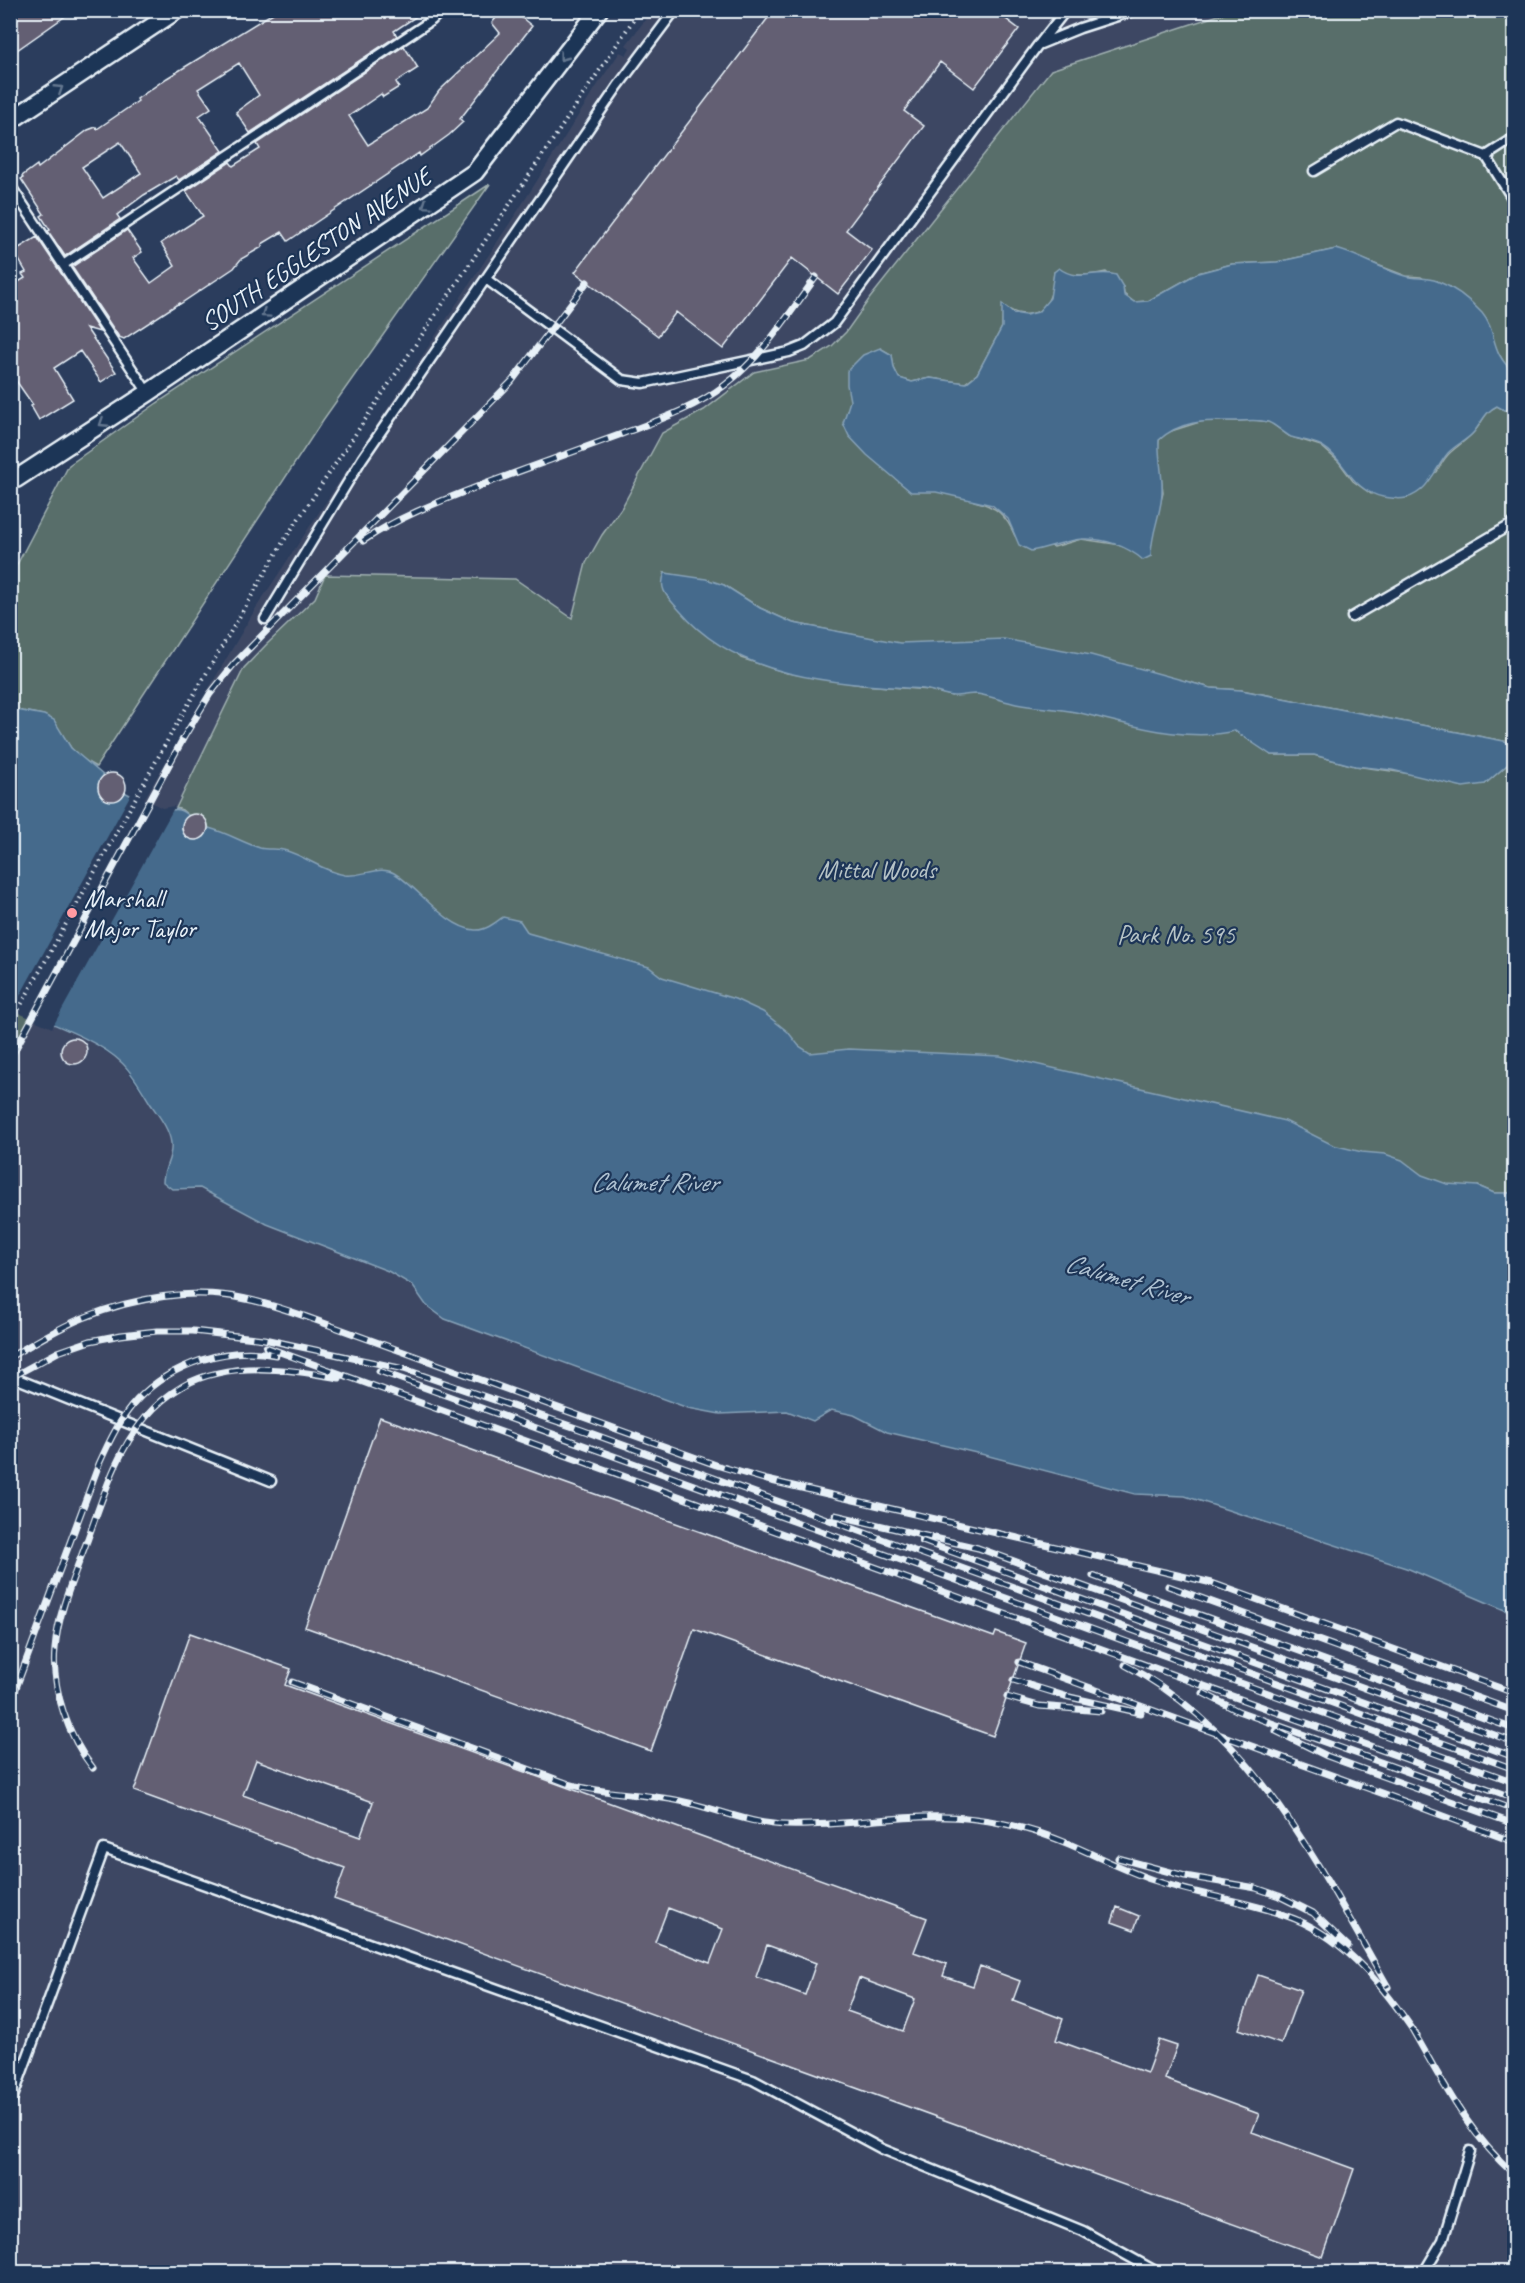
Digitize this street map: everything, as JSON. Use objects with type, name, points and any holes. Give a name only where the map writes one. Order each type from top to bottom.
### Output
[{"type":"street","points":[[10,121],[177,10]]},
{"type":"street","name":"SOUTH EGGLESTON AVENUE","points":[[13,475],[148,393],[475,172],[599,10]]},
{"type":"lane","points":[[63,265],[422,26],[442,10]]},
{"type":"lane","points":[[265,619],[362,459],[618,86],[675,10]]},
{"type":"lane","points":[[486,279],[622,380],[643,383],[789,352],[804,346],[834,323],[1066,10]]},
{"type":"lane","points":[[1038,45],[1080,28],[1136,10]]},
{"type":"lane","points":[[1314,171],[1396,122],[1486,156],[1515,201]]},
{"type":"lane","points":[[1486,156],[1515,138]]},
{"type":"lane","points":[[10,185],[148,393]]},
{"type":"lane","points":[[1352,617],[1515,523]]},
{"type":"lane","points":[[10,1376],[271,1481]]},
{"type":"lane","points":[[10,2105],[104,1848],[753,2080],[882,2149],[1083,2231],[1157,2272]]},
{"type":"lane","points":[[1424,2272],[1443,2240],[1470,2151]]},
{"type":"path","points":[[10,1026],[171,734],[283,542],[640,10]]},
{"type":"shaded area","points":[[652,11],[1231,11],[1051,70],[870,298],[846,332],[832,346],[810,360],[754,372],[704,410],[662,433],[622,507],[586,563],[566,640],[244,668],[176,808],[162,811],[143,801],[256,608],[521,206],[600,81],[620,52],[626,55],[630,48],[626,45]]},
{"type":"shaded area","points":[[32,1016],[80,1035],[120,1061],[165,1125],[171,1142],[171,1160],[163,1170],[188,1188],[200,1188],[267,1224],[388,1271],[412,1285],[426,1305],[445,1319],[720,1414],[787,1411],[813,1421],[831,1410],[854,1415],[887,1432],[1135,1494],[1185,1496],[1409,1569],[1514,1614],[1514,2272],[11,2272],[10,1051]]},
{"type":"green space","points":[[1231,11],[1514,11],[1514,372],[1505,364],[1496,349],[1490,330],[1421,277],[1406,276],[1336,249],[1277,262],[1232,264],[1198,273],[1148,301],[1134,302],[1124,294],[1123,287],[1106,272],[1080,275],[1054,272],[1051,293],[1041,309],[1022,314],[1003,305],[1002,327],[977,374],[965,383],[930,378],[912,382],[899,378],[894,368],[892,355],[880,348],[974,501],[999,512],[1008,522],[1015,536],[1054,547],[1081,539],[1115,544],[1151,556],[1151,539],[1163,493],[1158,451],[1159,440],[1168,432],[1206,420],[1270,422],[1289,436],[1321,446],[1339,462],[1353,481],[1371,494],[1437,472],[1449,454],[1472,434],[1493,409],[1497,406],[1504,410],[1514,410],[1514,743],[1241,690],[1211,688],[1185,681],[1271,755],[1314,755],[1355,766],[1485,784],[1514,759],[1514,1193],[1494,1193],[1478,1186],[1470,1208],[775,1050],[209,830],[203,818],[197,815],[189,816],[176,808],[244,668],[315,598],[325,575],[515,579],[572,618],[586,563],[622,507],[662,433],[704,410],[754,372],[810,360],[832,346],[846,332],[870,298],[1051,70]],"holes":[[[665,573],[724,585],[760,608],[793,623],[891,642],[952,696],[930,690],[862,685],[787,673],[741,658]]]},
{"type":"green space","points":[[490,184],[323,420],[96,767],[80,758],[53,720],[43,715],[11,709],[10,578],[69,465],[157,403]]},
{"type":"green space","points":[[11,1006],[32,1016],[11,1051]]},
{"type":"water","points":[[1336,249],[1405,276],[1437,281],[1461,294],[1487,320],[1497,350],[1506,365],[1514,372],[1514,410],[1504,410],[1497,406],[1489,411],[1473,433],[1448,453],[1426,485],[1414,495],[1406,498],[1383,497],[1372,493],[1356,482],[1337,459],[1322,446],[1291,437],[1268,422],[1252,420],[1196,423],[1177,428],[1159,440],[1162,500],[1151,556],[1143,560],[1122,547],[1090,539],[1071,541],[1031,551],[1019,545],[1008,519],[992,505],[936,492],[911,492],[867,455],[849,436],[843,423],[850,401],[847,371],[863,355],[880,348],[892,355],[894,368],[899,378],[912,382],[930,378],[966,383],[977,374],[1002,327],[1002,304],[1013,313],[1026,315],[1038,312],[1050,298],[1054,272],[1059,268],[1073,275],[1101,273],[1116,275],[1123,287],[1124,295],[1134,302],[1148,301],[1198,273],[1232,264],[1277,262]]},
{"type":"water","points":[[665,573],[706,579],[724,585],[760,608],[793,623],[900,643],[1004,639],[1091,655],[1211,688],[1241,690],[1514,743],[1514,759],[1485,784],[1463,787],[1392,770],[1355,766],[1314,755],[1271,755],[1235,731],[1195,735],[1175,733],[1075,712],[1016,704],[977,694],[950,696],[923,689],[858,684],[792,674],[760,665],[731,652],[704,634],[665,594],[662,584]]},
{"type":"water","name":"Calumet River","points":[[11,709],[44,715],[54,720],[71,748],[104,776],[98,787],[104,798],[116,800],[124,792],[156,809],[181,810],[189,816],[183,822],[182,831],[191,839],[204,837],[209,828],[260,848],[287,851],[323,868],[345,875],[389,871],[403,879],[443,915],[464,928],[482,929],[503,917],[520,921],[528,933],[649,967],[662,977],[735,999],[763,1012],[788,1032],[799,1046],[810,1053],[849,1049],[1000,1056],[1285,1121],[1333,1145],[1362,1152],[1385,1154],[1402,1160],[1422,1175],[1447,1184],[1478,1186],[1494,1193],[1514,1193],[1514,1614],[1409,1569],[1185,1496],[1135,1494],[887,1432],[854,1415],[831,1410],[813,1421],[787,1411],[720,1414],[688,1408],[445,1319],[426,1305],[412,1285],[388,1271],[267,1224],[200,1188],[172,1189],[163,1182],[171,1149],[168,1132],[137,1081],[125,1066],[98,1045],[11,1006]]},
{"type":"pier","points":[[132,792],[162,808],[175,806],[52,1028],[12,1010]]},
{"type":"building","points":[[10,10],[74,10],[17,50],[10,41]]},
{"type":"building","points":[[278,10],[426,10],[394,31],[397,36],[250,133],[236,112],[259,95],[239,63],[198,89],[211,108],[199,116],[223,151],[179,180],[176,176],[144,195],[117,215],[120,219],[65,256],[48,231],[50,230],[41,216],[44,214],[21,179],[22,176],[37,165],[38,168],[88,130],[96,127],[97,129],[167,78]],"holes":[[[120,142],[141,173],[103,198],[82,167]]]},
{"type":"building","points":[[502,10],[512,10],[532,26],[460,119],[463,122],[449,135],[288,241],[282,232],[180,304],[124,339],[119,337],[72,267],[127,230],[142,252],[133,258],[151,283],[175,266],[161,243],[203,216],[186,191],[230,162],[233,166],[260,149],[257,144],[404,46],[418,68],[396,82],[399,87],[383,97],[381,94],[349,116],[368,145],[427,108],[439,91],[500,33],[492,23]]},
{"type":"building","points":[[774,10],[994,10],[1019,29],[974,88],[940,62],[904,111],[924,126],[846,230],[872,250],[838,294],[792,258],[723,349],[676,312],[658,336],[575,272]]},
{"type":"building","points":[[37,237],[100,332],[86,328],[116,372],[101,382],[80,351],[54,368],[73,399],[39,420],[31,406],[33,405],[10,372],[10,287],[25,278],[22,274],[26,272],[14,251]]},
{"type":"building","points":[[112,773],[122,777],[126,787],[122,797],[112,801],[102,797],[98,787],[102,777]]},
{"type":"building","points":[[195,814],[204,818],[208,827],[204,836],[195,840],[186,836],[182,827],[186,818]]},
{"type":"building","points":[[74,1038],[83,1042],[87,1051],[83,1060],[74,1064],[65,1060],[61,1051],[65,1042]]},
{"type":"building","points":[[380,1417],[994,1637],[996,1632],[1026,1643],[993,1736],[694,1629],[651,1751],[305,1627]]},
{"type":"building","points":[[190,1633],[291,1669],[285,1685],[927,1918],[914,1952],[947,1964],[943,1976],[973,1986],[980,1966],[1020,1981],[1013,2000],[1063,2019],[1056,2040],[1147,2073],[1159,2040],[1177,2046],[1165,2079],[1259,2114],[1252,2132],[1354,2169],[1323,2257],[334,1899],[345,1868],[134,1791]],"holes":[[[256,1760],[373,1802],[360,1837],[243,1795]],[[668,1908],[723,1929],[710,1963],[655,1942]],[[767,1945],[816,1963],[805,1995],[756,1977]],[[859,1978],[915,1999],[903,2031],[847,2011]]]},
{"type":"building","points":[[1117,1907],[1139,1916],[1134,1930],[1112,1922]]},
{"type":"building","points":[[1258,1975],[1301,1990],[1281,2044],[1239,2029]]},
{"type":"railway","points":[[363,541],[391,524],[436,503],[661,419],[701,401],[739,374],[774,334],[816,277]]},
{"type":"railway","points":[[10,1059],[184,737],[210,694],[234,664],[512,381],[587,282]]},
{"type":"railway","points":[[10,1357],[74,1322],[102,1311],[143,1300],[163,1296],[205,1294],[254,1301],[307,1317],[716,1465],[767,1480],[1212,1583],[1514,1693]]},
{"type":"railway","points":[[10,1378],[58,1352],[90,1341],[157,1331],[193,1331],[264,1339],[404,1369],[582,1430],[1514,1769]]},
{"type":"railway","points":[[266,1347],[1514,1798]]},
{"type":"railway","points":[[10,1704],[99,1464],[125,1414],[151,1387],[166,1376],[200,1360],[238,1353],[276,1355]]},
{"type":"railway","points":[[93,1768],[69,1728],[56,1680],[55,1649],[59,1621],[67,1594],[104,1493],[135,1431],[162,1400],[183,1386],[220,1373],[260,1369],[339,1378]]},
{"type":"railway","points":[[379,1371],[1514,1782]]},
{"type":"railway","points":[[835,1515],[978,1548],[1514,1742]]},
{"type":"railway","points":[[922,1541],[1514,1757]]},
{"type":"railway","points":[[1093,1576],[1514,1729]]},
{"type":"railway","points":[[1168,1586],[1514,1711]]},
{"type":"railway","points":[[1019,1662],[1406,1802]]},
{"type":"railway","points":[[1125,1665],[1171,1693],[1211,1726],[1247,1764],[1279,1806],[1308,1850],[1388,1987]]},
{"type":"railway","points":[[1013,1680],[1065,1696],[1141,1713]]},
{"type":"railway","points":[[292,1682],[582,1787],[685,1802],[771,1824],[810,1825],[951,1817],[975,1819],[1035,1831],[1153,1880],[1278,1913],[1314,1928],[1332,1940],[1364,1968],[1417,2036]]},
{"type":"railway","points":[[1203,1693],[1238,1711],[1514,1810]]},
{"type":"railway","points":[[1007,1697],[1039,1706],[1101,1711]]},
{"type":"railway","points":[[1276,1731],[1327,1756],[1514,1824]]},
{"type":"railway","points":[[1398,1799],[1514,1842]]},
{"type":"railway","points":[[1118,1858],[1185,1876],[1256,1888],[1279,1896],[1313,1913],[1348,1946]]},
{"type":"railway","points":[[1412,2029],[1469,2124],[1514,2174]]},
{"type":"place","name":"Marshall Major Taylor","points":[[72,913]]},
{"type":"park label","name":"Mittal Woods","points":[[877,869]]},
{"type":"park label","name":"Park No. 595","points":[[1176,934]]}]
